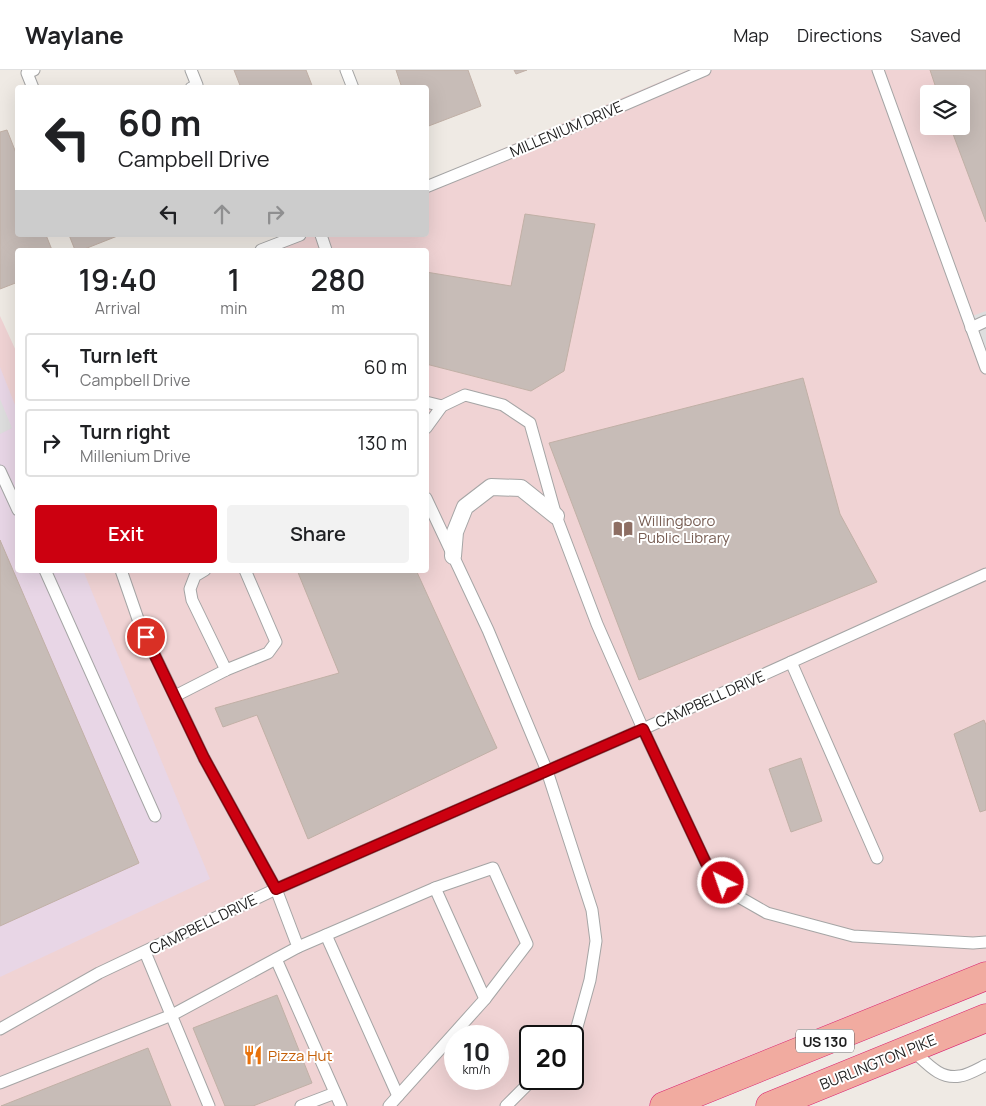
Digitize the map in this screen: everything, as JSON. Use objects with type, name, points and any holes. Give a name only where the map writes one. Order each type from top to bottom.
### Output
[{"type":"highway","name":"US 130","points":[[664,1106],[986,976]]},
{"type":"highway","name":"BURLINGTON PIKE","points":[[770,1106],[808,1098],[911,1048],[986,1018]]},
{"type":"street","points":[[453,556],[455,532],[466,507],[491,487],[521,488],[556,516]]},
{"type":"lane","points":[[32,85],[27,73],[34,70]]},
{"type":"lane","points":[[191,70],[197,85]]},
{"type":"lane","points":[[346,70],[352,85]]},
{"type":"lane","name":"MILLENIUM DRIVE","points":[[429,186],[705,70]]},
{"type":"lane","points":[[878,70],[986,368]]},
{"type":"lane","points":[[266,248],[295,237]]},
{"type":"lane","points":[[971,328],[986,321]]},
{"type":"lane","points":[[429,424],[442,406],[464,395],[503,405],[530,423],[556,516],[597,624],[643,729],[706,863],[723,883],[740,897],[767,913],[853,936],[973,943],[986,942]]},
{"type":"lane","points":[[429,403],[442,406]]},
{"type":"lane","points":[[0,471],[15,504]]},
{"type":"lane","points":[[429,504],[488,630],[547,771],[592,910],[596,942],[590,980],[579,1025]]},
{"type":"lane","points":[[46,573],[155,816]]},
{"type":"lane","points":[[122,573],[139,622],[204,758],[276,889],[298,947]]},
{"type":"lane","points":[[200,573],[194,576],[190,589],[192,600],[226,670]]},
{"type":"lane","points":[[175,696],[226,670],[268,652],[276,642],[246,573]]},
{"type":"lane","name":"CAMPBELL DRIVE","points":[[0,1029],[99,973],[276,889],[643,729],[986,574]]},
{"type":"lane","points":[[791,662],[877,858]]},
{"type":"lane","points":[[0,1083],[172,1015],[298,947],[435,888],[493,868],[527,944],[485,999],[389,1106]]},
{"type":"lane","points":[[435,888],[485,999]]},
{"type":"lane","points":[[326,935],[398,1096]]},
{"type":"lane","points":[[145,952],[209,1106]]},
{"type":"lane","points":[[276,959],[341,1106]]},
{"type":"lane","points":[[911,1048],[935,1071],[948,1076],[961,1076],[986,1065]]},
{"type":"lane","points":[[506,1106],[522,1090]]},
{"type":"lane","points":[[301,1106],[335,1093]]},
{"type":"shaded area","points":[[688,70],[986,70],[986,976],[666,1106],[0,1106],[0,316],[15,349],[15,573],[429,573],[429,248],[269,248],[295,237],[429,237],[429,180]]},
{"type":"shaded area","points":[[986,311],[986,368],[967,318]]},
{"type":"shaded area","points":[[0,367],[15,405],[15,573],[84,573],[210,879],[0,977]]},
{"type":"shaded area","points":[[0,399],[12,428],[0,434]]},
{"type":"building","points":[[234,70],[306,70],[312,85],[240,85]]},
{"type":"building","points":[[396,70],[468,70],[481,106],[429,126],[429,85],[401,85]]},
{"type":"building","points":[[514,70],[527,70],[516,74]]},
{"type":"building","points":[[930,70],[986,70],[986,222],[953,135],[970,135],[970,85],[935,85]]},
{"type":"building","points":[[7,130],[15,150],[15,237],[47,237],[51,248],[15,248],[15,283],[0,289],[0,132]]},
{"type":"building","points":[[525,214],[595,224],[564,371],[531,391],[429,365],[429,272],[511,286]]},
{"type":"building","points":[[70,237],[115,237],[87,248],[74,248]]},
{"type":"building","points":[[803,378],[840,514],[877,582],[639,680],[549,443]]},
{"type":"building","points":[[0,540],[139,863],[0,926]]},
{"type":"building","points":[[298,573],[417,573],[497,748],[308,839],[257,715],[223,727],[215,708],[339,673]]},
{"type":"building","points":[[984,720],[986,725],[986,810],[980,812],[954,734]]},
{"type":"building","points":[[801,758],[822,821],[791,832],[769,769]]},
{"type":"building","name":"Pizza Hut","points":[[277,995],[312,1083],[253,1106],[225,1106],[193,1028]]},
{"type":"building","points":[[148,1048],[171,1106],[1,1106]]},
{"type":"place","name":"Willingboro Public Library","points":[[623,529]]},
{"type":"place","name":"Pizza Hut","points":[[253,1055]]},
{"type":"route","points":[[146,637],[204,758],[276,889],[643,729],[706,863],[723,883]]}]
